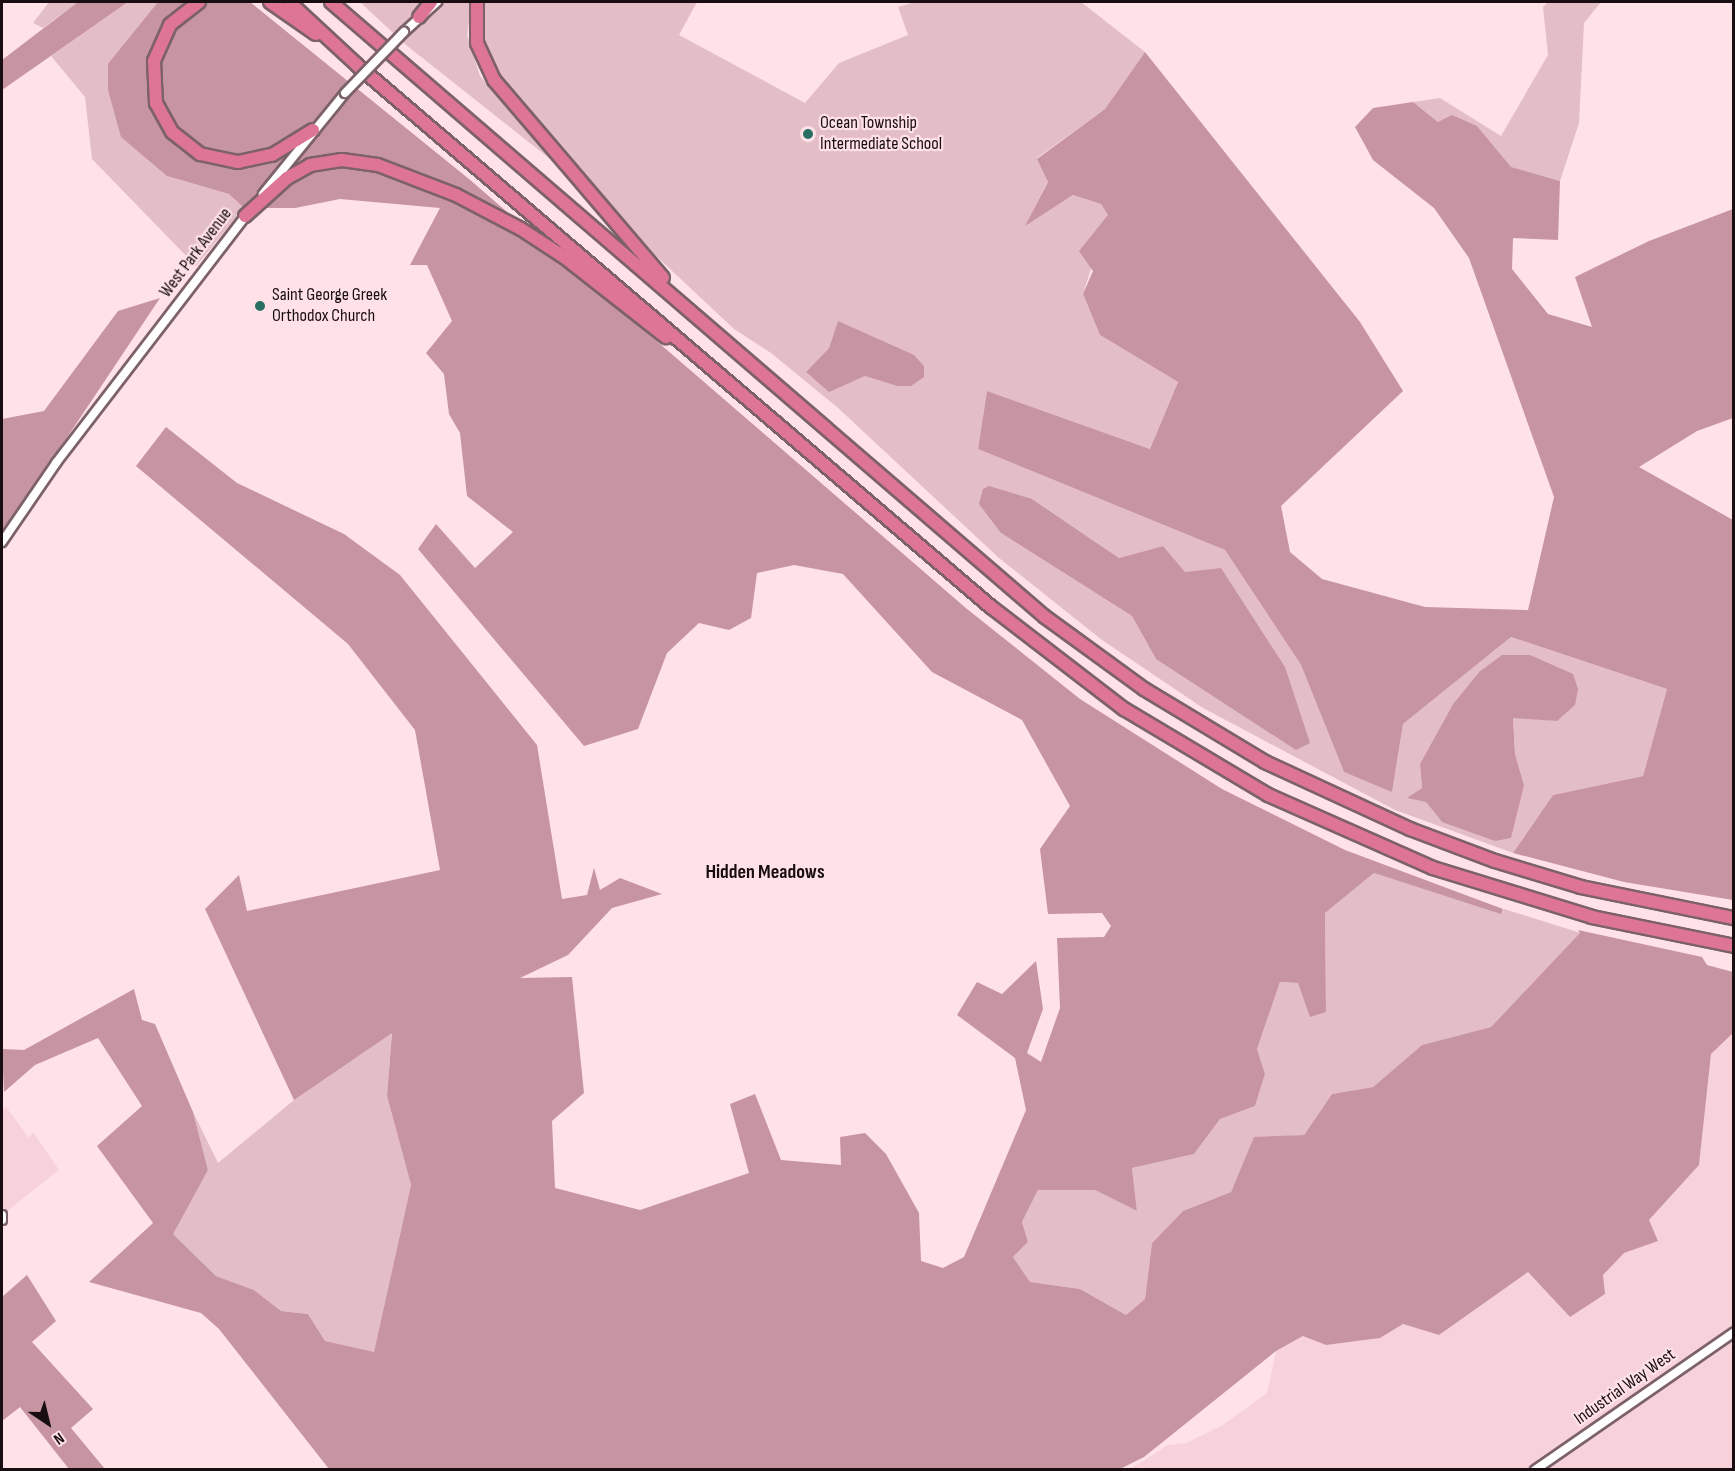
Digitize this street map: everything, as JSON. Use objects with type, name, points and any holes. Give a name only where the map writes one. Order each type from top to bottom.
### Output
[{"type":"highway","points":[[199,2],[170,25],[154,61],[156,103],[172,132],[200,154],[238,162],[272,155],[313,130]]},
{"type":"highway","points":[[270,2],[343,52]]},
{"type":"highway","points":[[289,2],[343,52],[1052,657],[1133,715],[1234,776],[1358,838],[1476,884],[1592,917],[1734,945]]},
{"type":"highway","points":[[331,2],[369,31],[1045,617],[1144,689],[1225,739],[1372,814],[1486,858],[1588,888],[1734,918]]},
{"type":"highway","points":[[345,2],[369,31]]},
{"type":"highway","points":[[419,17],[431,2]]},
{"type":"highway","points":[[477,2],[477,43],[494,80],[685,304]]},
{"type":"highway","points":[[245,216],[287,178],[325,161],[358,161],[423,181],[486,210],[545,244],[759,408]]},
{"type":"street","name":"West Park Avenue","points":[[2,542],[56,463],[313,130],[404,32],[437,2]]},
{"type":"street","points":[[2,1215],[2,1220]]},
{"type":"street","name":"Industrial Way West","points":[[1535,1470],[1734,1332]]},
{"type":"shaded area","points":[[49,2],[78,2],[43,28],[33,23]]},
{"type":"shaded area","points":[[78,2],[128,2],[2,90],[2,60]]},
{"type":"shaded area","points":[[128,2],[158,2],[167,176],[229,194],[244,208],[196,266],[92,159],[85,97],[51,56]]},
{"type":"shaded area","points":[[158,2],[250,2],[469,179],[967,609],[1080,699],[1222,789],[1345,850],[1503,909],[1501,914],[1374,873],[1325,913],[1326,1012],[1310,1017],[1298,983],[1280,982],[1257,1049],[1265,1074],[1255,1106],[1220,1119],[1194,1154],[1132,1168],[1137,1211],[1095,1190],[1038,1190],[1022,1222],[1028,1242],[1013,1257],[1030,1282],[1080,1289],[1126,1315],[1145,1299],[1152,1243],[1183,1211],[1231,1192],[1254,1137],[1304,1135],[1332,1094],[1373,1087],[1422,1045],[1491,1027],[1580,933],[1578,930],[1702,957],[1707,965],[1733,972],[1733,1033],[1711,1054],[1699,1165],[1649,1220],[1658,1241],[1624,1253],[1603,1275],[1605,1294],[1570,1317],[1528,1272],[1439,1335],[1403,1324],[1380,1338],[1326,1345],[1303,1336],[1276,1351],[1144,1457],[1120,1469],[329,1469],[219,1329],[201,1313],[89,1282],[153,1223],[97,1146],[142,1106],[98,1038],[35,1065],[4,1092],[2,1049],[24,1050],[134,989],[142,1020],[155,1024],[193,1112],[208,1170],[173,1234],[216,1276],[254,1290],[281,1311],[308,1314],[325,1341],[374,1352],[411,1185],[387,1096],[392,1033],[294,1100],[205,909],[239,875],[247,911],[440,870],[415,730],[348,644],[136,466],[166,427],[237,483],[344,534],[400,575],[537,745],[562,899],[587,895],[594,868],[600,890],[620,878],[662,894],[612,908],[568,955],[520,978],[572,977],[584,1093],[552,1121],[555,1188],[640,1210],[749,1173],[730,1104],[755,1094],[781,1160],[841,1165],[840,1137],[865,1133],[886,1154],[919,1213],[921,1261],[943,1268],[964,1257],[1026,1110],[1015,1058],[957,1015],[977,982],[1002,994],[1036,961],[1043,1009],[1027,1053],[1041,1062],[1060,1008],[1057,938],[1104,937],[1111,926],[1102,913],[1048,914],[1040,849],[1070,806],[1022,720],[932,672],[843,574],[794,565],[757,573],[751,618],[729,630],[699,623],[667,653],[638,729],[584,746],[418,549],[436,524],[475,568],[513,532],[467,496],[460,433],[449,414],[444,374],[426,353],[452,321],[427,265],[410,265],[440,208],[340,199],[295,208],[244,208],[229,194],[167,176],[121,137],[108,90],[108,64]]},
{"type":"shaded area","points":[[360,2],[472,2],[467,35],[480,76],[554,162],[406,45]]},
{"type":"shaded area","points":[[484,2],[697,2],[679,35],[805,103],[839,63],[908,35],[898,7],[915,2],[1081,2],[1145,52],[1105,109],[1037,158],[1048,181],[1026,225],[1073,195],[1101,204],[1108,215],[1083,294],[1100,335],[1178,382],[1150,449],[987,391],[978,449],[1225,550],[1301,665],[1344,772],[1392,791],[1403,724],[1511,637],[1667,689],[1643,776],[1553,795],[1513,853],[1395,810],[1203,708],[1102,640],[999,558],[837,407],[771,353],[734,329],[654,254],[506,88],[479,28]],"holes":[[[838,322],[897,386],[865,376],[829,391],[806,372],[829,348]],[[1032,499],[1119,558],[1163,546],[1185,573],[1156,659],[1132,616],[1001,533]],[[1479,672],[1557,721],[1513,717],[1515,754],[1524,785],[1442,822],[1426,802],[1408,798],[1422,788],[1420,764],[1453,704]]]},
{"type":"shaded area","points":[[1548,2],[1601,2],[1584,23],[1579,123],[1560,181],[1510,167],[1477,126],[1438,122],[1413,102],[1440,98],[1501,136],[1548,55],[1543,7]]},
{"type":"shaded area","points":[[1145,52],[1360,322],[1403,391],[1281,506],[1290,552],[1322,579],[1425,607],[1528,610],[1554,497],[1469,258],[1434,208],[1373,160],[1355,127],[1373,108],[1413,102],[1438,122],[1452,115],[1477,126],[1511,167],[1560,181],[1558,240],[1513,238],[1512,269],[1548,314],[1592,327],[1575,277],[1649,241],[1733,209],[1733,418],[1697,431],[1639,467],[1733,520],[1733,900],[1624,882],[1513,853],[1553,795],[1643,776],[1667,689],[1511,637],[1403,724],[1392,792],[1344,772],[1301,665],[1225,550],[978,449],[987,391],[1150,449],[1178,382],[1100,335],[1083,294],[1093,271],[1079,251],[1108,215],[1101,204],[1073,195],[1025,226],[1048,182],[1037,159],[1105,109]]},
{"type":"shaded area","points":[[160,298],[2,535],[2,419],[44,411],[118,311]]},
{"type":"shaded area","points":[[838,321],[914,355],[924,366],[924,377],[911,386],[897,386],[865,376],[829,392],[806,372],[829,348]]},
{"type":"shaded area","points":[[989,486],[1032,499],[1119,558],[1163,546],[1185,572],[1221,568],[1285,667],[1310,743],[1296,750],[1156,659],[1132,616],[1001,533],[979,504],[983,489]]},
{"type":"shaded area","points":[[1502,655],[1530,655],[1573,674],[1578,689],[1575,705],[1557,721],[1513,718],[1515,754],[1524,785],[1511,838],[1495,841],[1442,822],[1426,802],[1407,798],[1422,788],[1420,764],[1453,704],[1479,672]]},
{"type":"shaded area","points":[[1374,873],[1501,913],[1504,909],[1581,933],[1491,1027],[1422,1045],[1373,1087],[1332,1094],[1304,1135],[1254,1138],[1231,1192],[1183,1211],[1152,1243],[1145,1299],[1126,1315],[1080,1289],[1030,1282],[1013,1257],[1028,1242],[1022,1222],[1038,1190],[1095,1190],[1137,1211],[1132,1168],[1194,1154],[1220,1119],[1255,1106],[1265,1074],[1257,1049],[1280,982],[1298,983],[1326,1012],[1325,913]]},
{"type":"shaded area","points":[[392,1032],[387,1096],[411,1185],[374,1353],[325,1341],[308,1314],[281,1311],[254,1290],[216,1276],[172,1233],[208,1170],[193,1112],[218,1163],[294,1100]]},
{"type":"shaded area","points":[[1733,1033],[1733,1469],[1129,1470],[1168,1445],[1186,1443],[1223,1425],[1267,1393],[1276,1351],[1303,1336],[1326,1345],[1380,1338],[1403,1324],[1439,1335],[1528,1272],[1570,1317],[1604,1294],[1602,1275],[1624,1253],[1658,1241],[1649,1220],[1699,1165],[1711,1054]]},
{"type":"shaded area","points":[[6,1107],[29,1138],[33,1132],[59,1170],[2,1215],[2,1111]]},
{"type":"shaded area","points":[[27,1275],[56,1321],[32,1342],[93,1409],[71,1428],[105,1469],[69,1469],[20,1407],[2,1421],[2,1297]]},
{"type":"place","name":"Ocean Township Intermediate School","points":[[808,134]]},
{"type":"place","name":"Saint George Greek Orthodox Church","points":[[260,306]]},
{"type":"district","name":"Hidden Meadows","points":[[765,872]]}]
